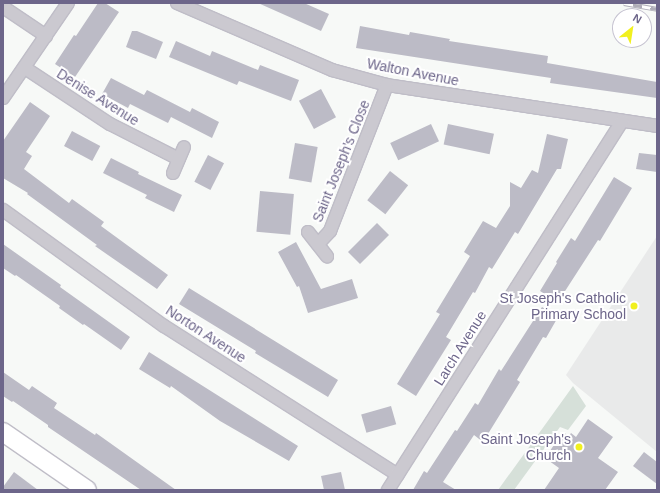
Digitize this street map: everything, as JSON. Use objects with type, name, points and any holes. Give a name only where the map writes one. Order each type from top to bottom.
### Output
[{"type":"street","points":[[3,98],[25,68],[68,3]]},
{"type":"street","name":"Walton Avenue","points":[[177,3],[332,70],[387,85],[657,126]]},
{"type":"street","points":[[3,7],[46,36]]},
{"type":"street","name":"Denise Avenue","points":[[25,68],[110,124],[179,159]]},
{"type":"street","name":"Saint Joseph's Close","points":[[318,244],[330,230],[387,85]]},
{"type":"street","name":"Larch Avenue","points":[[388,490],[622,121]]},
{"type":"street","points":[[173,173],[184,147]]},
{"type":"street","name":"Norton Avenue","points":[[3,210],[164,326],[398,475]]},
{"type":"street","name":"Saint Joseph's Close","points":[[308,232],[327,256]]},
{"type":"street","points":[[3,432],[87,490]]},
{"type":"shaded area","name":"St Joseph's Catholic Primary School","points":[[657,236],[657,452],[573,383],[566,375]]},
{"type":"shaded area","points":[[573,386],[586,406],[568,430],[560,427],[514,490],[498,490]]},
{"type":"building","points":[[98,3],[105,3],[119,12],[75,77],[55,64]]},
{"type":"building","points":[[258,3],[304,3],[329,14],[321,31]]},
{"type":"building","points":[[360,26],[409,35],[410,32],[450,39],[449,41],[548,56],[547,63],[657,82],[657,98],[550,83],[551,78],[356,48]]},
{"type":"building","points":[[132,31],[137,31],[163,42],[156,59],[126,47]]},
{"type":"building","points":[[176,41],[210,56],[212,51],[258,70],[260,65],[299,80],[291,101],[239,81],[237,85],[169,57]]},
{"type":"building","points":[[111,78],[144,95],[147,90],[190,112],[192,108],[219,122],[212,138],[171,117],[168,123],[130,104],[128,108],[102,94]]},
{"type":"building","points":[[321,89],[336,117],[314,129],[299,101]]},
{"type":"building","points":[[30,102],[50,116],[26,152],[32,156],[24,169],[69,203],[72,199],[104,222],[101,226],[168,275],[157,289],[95,246],[97,245],[27,194],[28,193],[3,178],[3,141]]},
{"type":"building","points":[[431,124],[439,141],[398,160],[390,143]]},
{"type":"building","points":[[448,124],[494,134],[490,154],[444,145]]},
{"type":"building","points":[[72,131],[100,146],[92,161],[64,146]]},
{"type":"building","points":[[547,134],[568,139],[561,169],[557,169],[518,234],[515,232],[492,269],[489,267],[475,293],[473,292],[446,337],[451,340],[416,396],[397,384],[440,314],[436,312],[470,256],[464,252],[483,221],[496,228],[510,206],[510,182],[521,188],[532,170],[538,173]]},
{"type":"building","points":[[295,143],[318,147],[311,182],[289,178]]},
{"type":"building","points":[[639,153],[657,155],[657,172],[636,169]]},
{"type":"building","points":[[208,155],[224,163],[210,190],[194,182]]},
{"type":"building","points":[[111,158],[139,172],[138,174],[182,195],[174,212],[145,198],[147,195],[103,173]]},
{"type":"building","points":[[390,171],[408,185],[385,214],[367,200]]},
{"type":"building","points":[[614,177],[632,188],[600,241],[598,240],[558,302],[540,291],[571,238],[575,241]]},
{"type":"building","points":[[260,191],[294,194],[290,235],[256,232]]},
{"type":"building","points":[[377,223],[389,235],[360,264],[348,252]]},
{"type":"building","points":[[296,242],[321,289],[352,279],[358,298],[308,313],[299,286],[297,287],[278,252]]},
{"type":"building","points":[[3,244],[130,337],[121,350],[59,308],[60,306],[16,275],[15,276],[3,268]]},
{"type":"building","points":[[189,288],[338,380],[328,397],[255,353],[256,351],[179,304]]},
{"type":"building","points":[[542,307],[558,317],[546,338],[543,337],[517,380],[520,382],[483,442],[474,435],[443,482],[456,490],[413,490],[424,471],[427,473],[455,430],[457,431],[475,403],[478,405],[499,369],[501,371]]},
{"type":"building","points":[[149,352],[298,446],[289,461],[220,421],[171,386],[170,388],[139,369]]},
{"type":"building","points":[[3,372],[29,390],[32,386],[57,403],[54,408],[95,435],[96,433],[176,490],[141,490],[48,427],[48,425],[13,401],[12,402],[3,396]]},
{"type":"building","points":[[391,406],[396,424],[366,433],[361,415]]},
{"type":"building","name":"Saint Joseph's Church","points":[[588,419],[613,437],[598,458],[618,472],[605,490],[544,490],[559,468],[545,458],[563,432],[569,436],[571,433],[576,437]]},
{"type":"building","points":[[644,452],[657,462],[657,484],[633,466]]},
{"type":"building","points":[[14,472],[38,490],[3,490],[3,487]]},
{"type":"building","points":[[341,472],[345,490],[324,490],[321,476]]},
{"type":"railway","points":[[624,3],[657,9]]},
{"type":"place","name":"St Joseph's Catholic Primary School","points":[[634,306]]},
{"type":"place","name":"Saint Joseph's Church","points":[[579,447]]}]
